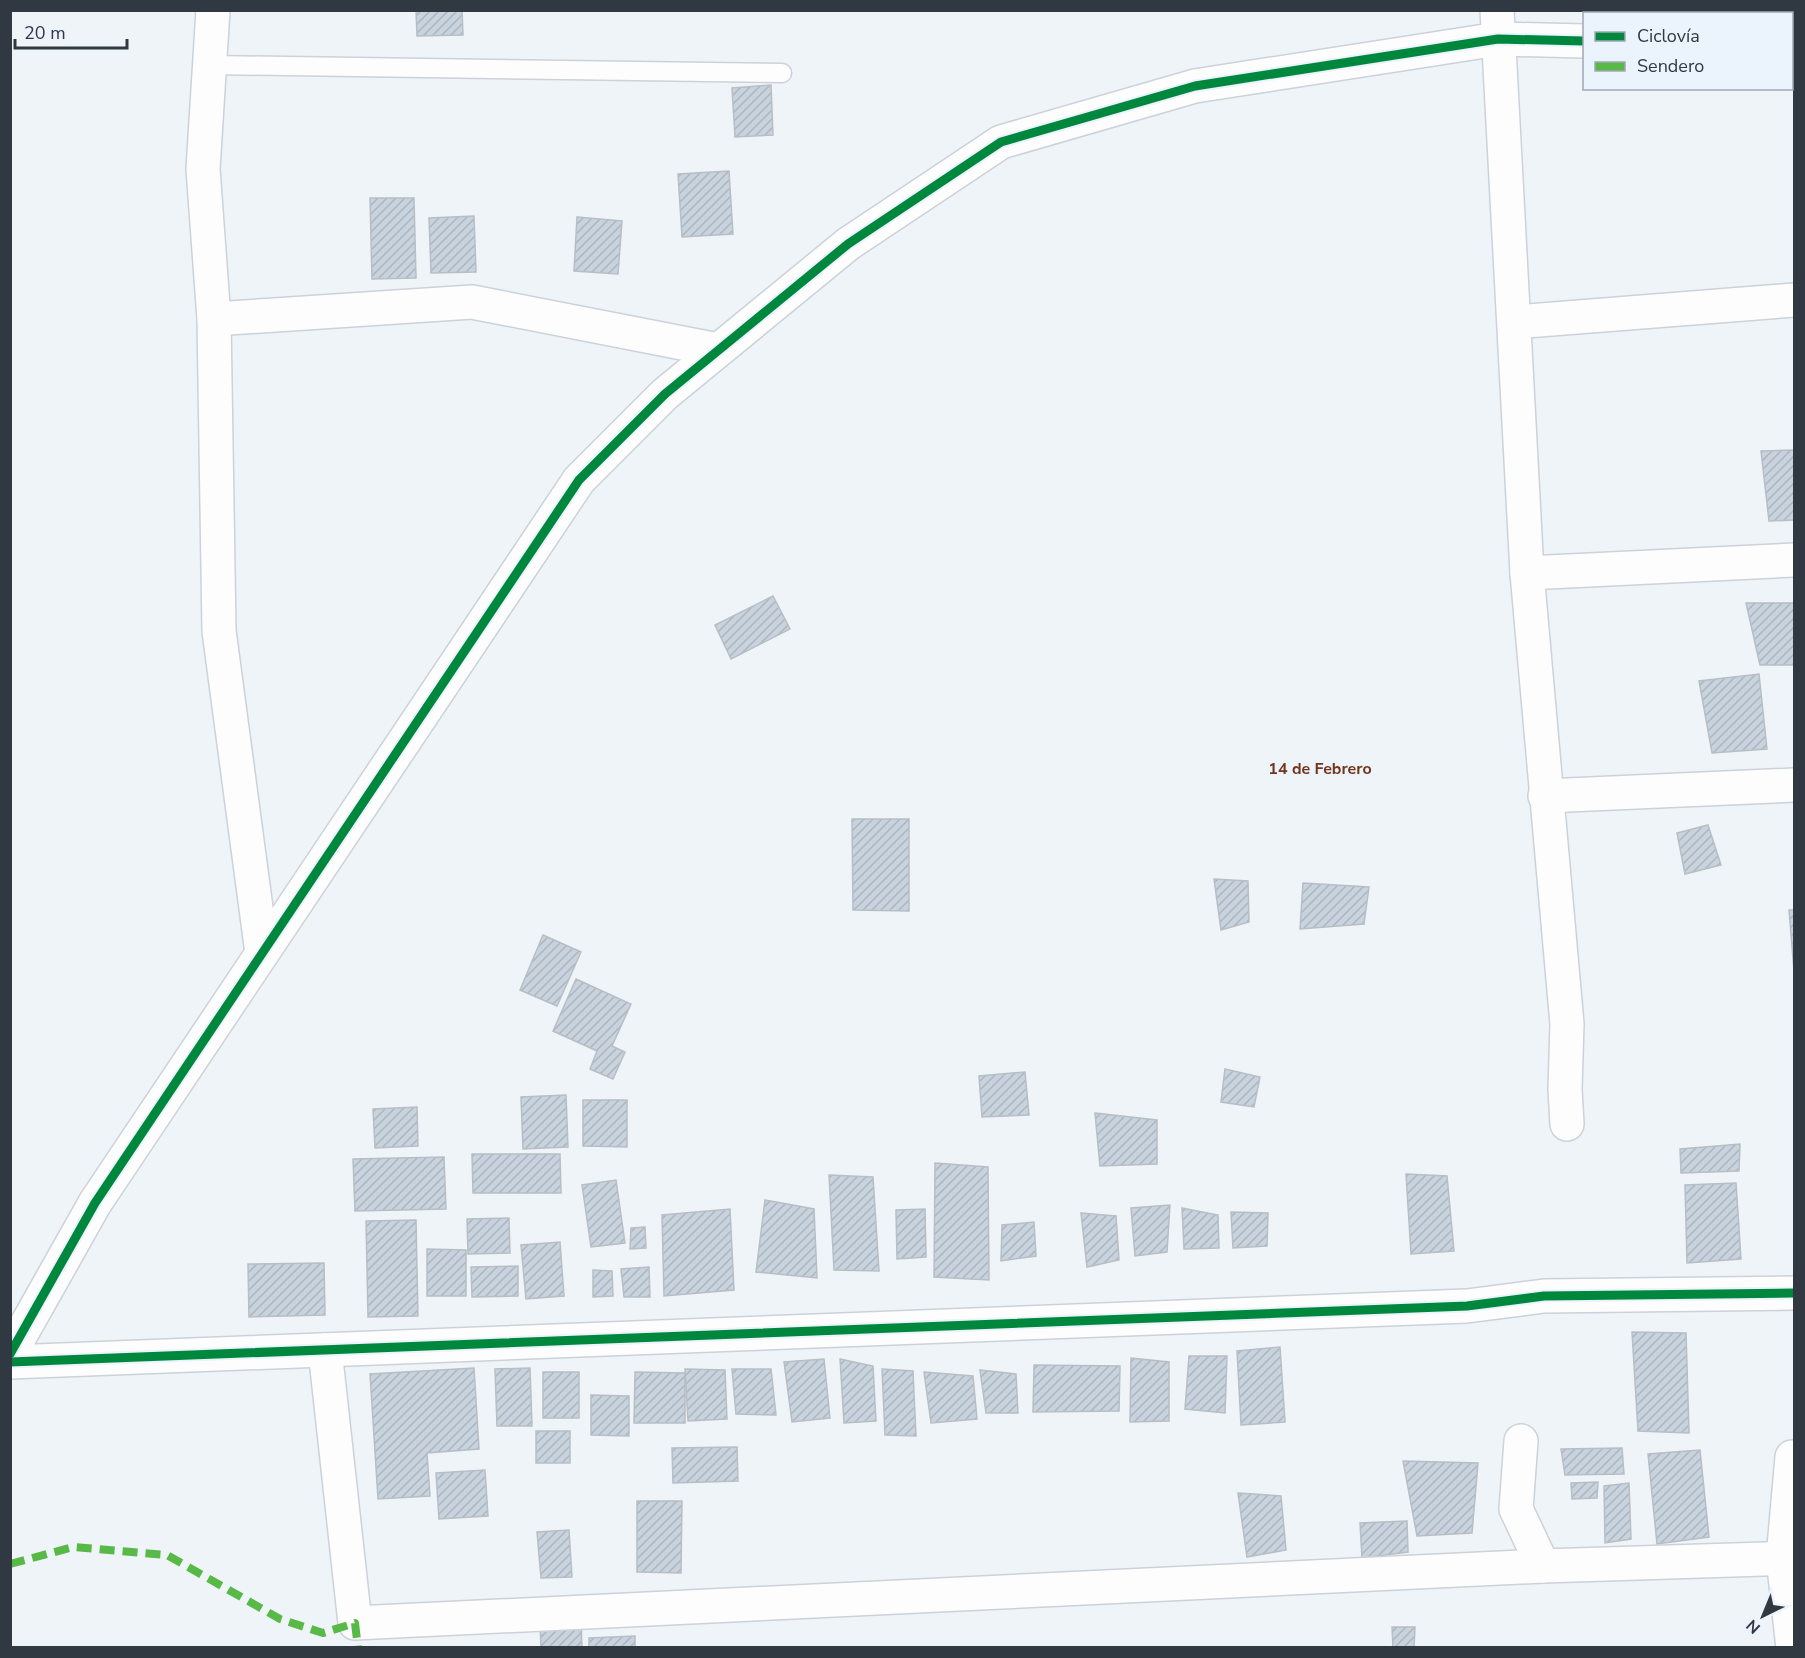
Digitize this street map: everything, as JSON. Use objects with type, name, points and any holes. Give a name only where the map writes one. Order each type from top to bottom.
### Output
[{"type":"street","points":[[213,10],[203,169],[214,319],[219,631],[262,953]]},
{"type":"street","points":[[1497,25],[1527,573],[1545,796],[1568,1024],[1565,1089],[1567,1124]]},
{"type":"street","points":[[10,1354],[95,1203],[579,480],[665,394],[848,244],[1001,142],[1195,86],[1497,25],[1583,40]]},
{"type":"street","points":[[1515,322],[1794,300]]},
{"type":"street","points":[[214,319],[472,302],[718,350]]},
{"type":"street","points":[[1527,573],[1794,560]]},
{"type":"street","points":[[1545,796],[1794,785]]},
{"type":"street","points":[[10,1362],[1467,1306],[1544,1296],[1794,1293]]},
{"type":"street","points":[[325,1350],[355,1623],[1543,1566],[1789,1558]]},
{"type":"street","points":[[1521,1441],[1516,1509],[1543,1566]]},
{"type":"street","points":[[1792,1457],[1789,1558],[1793,1647]]},
{"type":"lane","points":[[211,65],[782,73]]},
{"type":"building","points":[[416,10],[462,10],[463,35],[417,36]]},
{"type":"building","points":[[771,85],[773,135],[735,137],[732,88]]},
{"type":"building","points":[[729,171],[733,234],[682,237],[678,174]]},
{"type":"building","points":[[370,198],[414,198],[416,278],[372,279]]},
{"type":"building","points":[[474,216],[476,272],[431,273],[429,218]]},
{"type":"building","points":[[577,217],[622,221],[618,274],[574,271]]},
{"type":"building","points":[[1794,450],[1794,520],[1769,521],[1761,451]]},
{"type":"building","points":[[773,596],[790,629],[731,659],[715,625]]},
{"type":"building","points":[[1746,603],[1794,603],[1794,665],[1760,665]]},
{"type":"building","points":[[1759,674],[1767,749],[1712,753],[1699,681]]},
{"type":"building","points":[[852,819],[909,819],[909,911],[853,910]]},
{"type":"building","points":[[1708,825],[1721,865],[1685,874],[1677,833]]},
{"type":"building","points":[[1214,879],[1248,881],[1249,922],[1221,930]]},
{"type":"building","points":[[1303,883],[1369,887],[1364,924],[1300,929]]},
{"type":"building","points":[[1789,910],[1794,910],[1794,971]]},
{"type":"building","points":[[543,935],[581,952],[557,1006],[520,990]]},
{"type":"building","points":[[576,979],[631,1004],[612,1046],[625,1052],[613,1079],[590,1069],[597,1051],[553,1031]]},
{"type":"building","points":[[1225,1069],[1260,1077],[1254,1107],[1221,1102]]},
{"type":"building","points":[[1025,1072],[1029,1115],[982,1117],[979,1076]]},
{"type":"building","points":[[566,1095],[568,1147],[523,1149],[521,1097]]},
{"type":"building","points":[[583,1100],[627,1100],[627,1147],[583,1146]]},
{"type":"building","points":[[417,1107],[418,1146],[375,1148],[373,1109]]},
{"type":"building","points":[[1095,1113],[1157,1120],[1157,1164],[1100,1166]]},
{"type":"building","points":[[1740,1144],[1739,1171],[1681,1173],[1680,1149]]},
{"type":"building","points":[[472,1154],[560,1154],[561,1193],[473,1193]]},
{"type":"building","points":[[444,1157],[446,1209],[355,1211],[353,1159]]},
{"type":"building","points":[[935,1163],[988,1167],[989,1280],[934,1277]]},
{"type":"building","points":[[1406,1174],[1447,1176],[1454,1251],[1411,1254]]},
{"type":"building","points":[[829,1175],[873,1177],[879,1271],[834,1270]]},
{"type":"building","points":[[616,1180],[625,1243],[591,1247],[582,1185]]},
{"type":"building","points":[[1736,1183],[1741,1259],[1687,1263],[1685,1185]]},
{"type":"building","points":[[765,1200],[814,1209],[817,1278],[756,1272]]},
{"type":"building","points":[[1170,1205],[1167,1252],[1135,1256],[1131,1208]]},
{"type":"building","points":[[1182,1208],[1218,1215],[1219,1248],[1184,1249]]},
{"type":"building","points":[[730,1209],[734,1290],[664,1296],[662,1215]]},
{"type":"building","points":[[925,1209],[926,1257],[897,1259],[896,1210]]},
{"type":"building","points":[[1231,1212],[1268,1213],[1267,1246],[1233,1248]]},
{"type":"building","points":[[1081,1213],[1116,1216],[1119,1260],[1087,1267]]},
{"type":"building","points":[[509,1218],[510,1253],[468,1254],[467,1219]]},
{"type":"building","points":[[416,1220],[418,1316],[368,1317],[366,1221]]},
{"type":"building","points":[[1034,1222],[1036,1256],[1001,1261],[1002,1225]]},
{"type":"building","points":[[645,1227],[646,1248],[630,1249],[631,1228]]},
{"type":"building","points":[[560,1242],[564,1296],[526,1299],[521,1245]]},
{"type":"building","points":[[427,1249],[466,1250],[466,1296],[427,1296]]},
{"type":"building","points":[[324,1263],[325,1315],[249,1317],[248,1264]]},
{"type":"building","points":[[518,1266],[518,1296],[472,1297],[471,1267]]},
{"type":"building","points":[[649,1267],[650,1297],[624,1297],[621,1269]]},
{"type":"building","points":[[593,1270],[612,1271],[613,1296],[593,1297]]},
{"type":"building","points":[[1632,1332],[1686,1333],[1689,1433],[1638,1431]]},
{"type":"building","points":[[1280,1347],[1285,1422],[1241,1425],[1237,1351]]},
{"type":"building","points":[[1189,1356],[1227,1356],[1225,1413],[1185,1409]]},
{"type":"building","points":[[1131,1358],[1169,1362],[1169,1421],[1130,1422]]},
{"type":"building","points":[[824,1359],[830,1418],[792,1422],[784,1362]]},
{"type":"building","points":[[840,1359],[873,1366],[876,1421],[844,1423]]},
{"type":"building","points":[[1034,1365],[1120,1366],[1119,1411],[1033,1412]]},
{"type":"building","points":[[474,1368],[479,1449],[427,1453],[430,1496],[378,1499],[370,1374]]},
{"type":"building","points":[[530,1368],[532,1426],[497,1426],[495,1369]]},
{"type":"building","points":[[685,1369],[725,1370],[727,1419],[688,1421]]},
{"type":"building","points":[[732,1369],[771,1369],[776,1415],[736,1414]]},
{"type":"building","points":[[882,1369],[913,1371],[916,1436],[885,1435]]},
{"type":"building","points":[[980,1370],[1016,1374],[1018,1413],[986,1413]]},
{"type":"building","points":[[543,1372],[579,1372],[579,1418],[543,1418]]},
{"type":"building","points":[[635,1372],[685,1373],[685,1423],[634,1423]]},
{"type":"building","points":[[924,1372],[973,1376],[977,1419],[931,1423]]},
{"type":"building","points":[[591,1395],[629,1396],[629,1436],[591,1435]]},
{"type":"building","points":[[536,1431],[570,1431],[570,1463],[536,1463]]},
{"type":"building","points":[[737,1447],[738,1481],[673,1483],[672,1448]]},
{"type":"building","points":[[1622,1448],[1624,1474],[1565,1475],[1561,1449]]},
{"type":"building","points":[[1700,1450],[1709,1537],[1657,1544],[1648,1454]]},
{"type":"building","points":[[1403,1461],[1478,1463],[1472,1533],[1417,1536]]},
{"type":"building","points":[[485,1470],[488,1516],[439,1519],[436,1473]]},
{"type":"building","points":[[1598,1482],[1597,1498],[1572,1499],[1571,1483]]},
{"type":"building","points":[[1629,1483],[1631,1539],[1605,1543],[1604,1486]]},
{"type":"building","points":[[1238,1493],[1281,1496],[1286,1550],[1247,1557]]},
{"type":"building","points":[[637,1501],[682,1501],[681,1573],[637,1572]]},
{"type":"building","points":[[1407,1521],[1408,1552],[1362,1558],[1360,1523]]},
{"type":"building","points":[[569,1530],[572,1577],[541,1578],[537,1532]]},
{"type":"building","points":[[581,1622],[582,1648],[541,1648],[540,1625]]},
{"type":"building","points":[[1392,1627],[1415,1627],[1414,1648],[1393,1648]]},
{"type":"building","points":[[635,1636],[635,1648],[589,1648],[589,1638]]},
{"type":"marked path","points":[[10,1564],[73,1547],[167,1555],[280,1619],[323,1633],[355,1623],[358,1648]]},
{"type":"cycle path","points":[[10,1354],[95,1203],[579,480],[665,394],[848,244],[1001,142],[1195,86],[1498,39],[1583,41]]},
{"type":"cycle path","points":[[10,1362],[1467,1306],[1544,1296],[1794,1293]]},
{"type":"district","name":"14 de Febrero","points":[[1320,768]]}]
